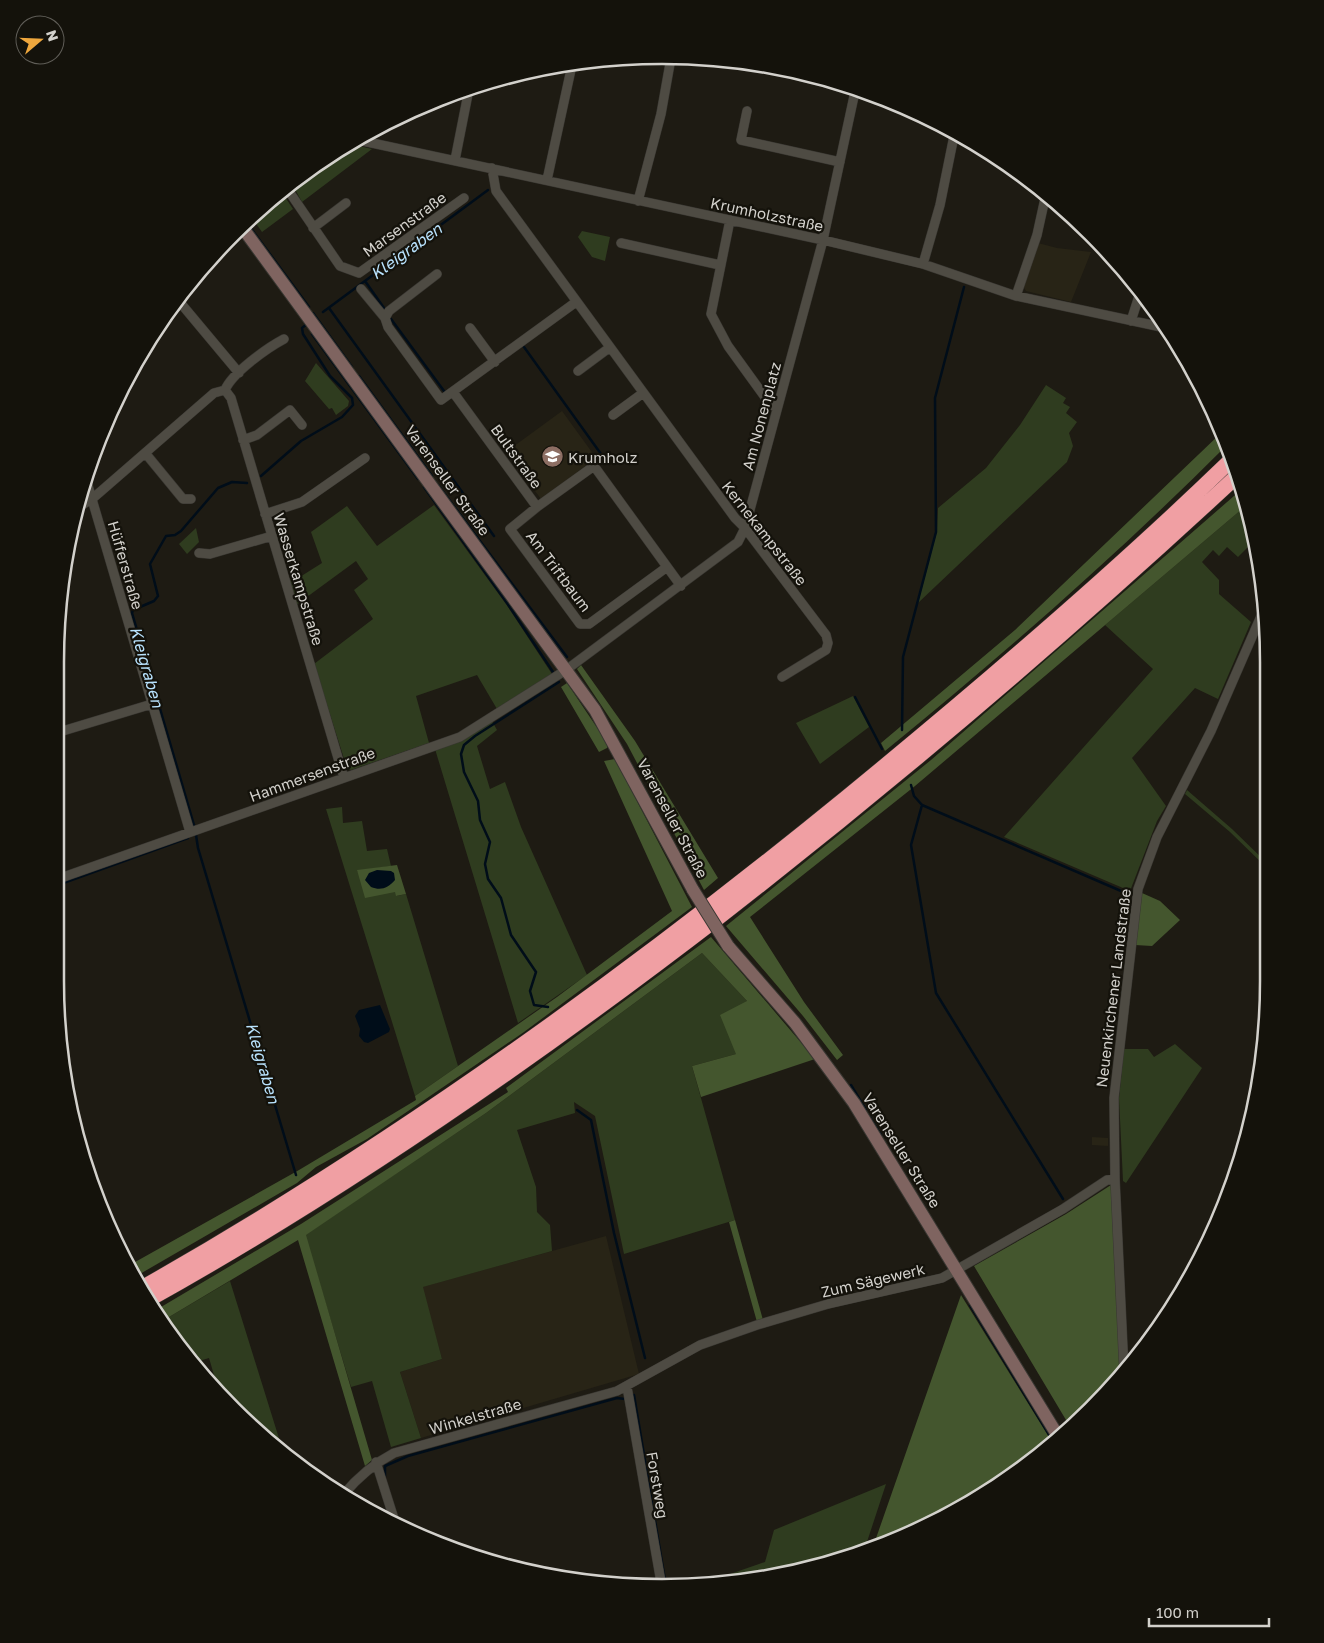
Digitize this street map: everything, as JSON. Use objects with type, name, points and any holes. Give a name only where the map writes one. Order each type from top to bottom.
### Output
[{"type":"highway","points":[[147,1285],[220,1243],[364,1153],[484,1074],[619,976],[785,848],[918,739],[1035,640],[1227,464]]},
{"type":"highway","points":[[154,1296],[282,1221],[364,1169],[490,1086],[627,988],[793,859],[926,750],[1037,656],[1232,480]]},
{"type":"main road","name":"Varenseller Straße","points":[[246,232],[595,710],[618,748],[693,890],[728,946],[795,1023],[833,1072],[1055,1432]]},
{"type":"street","points":[[638,201],[661,114],[670,64]]},
{"type":"street","points":[[547,180],[571,71]]},
{"type":"street","name":"Am Nonenplatz","points":[[566,670],[738,542],[745,528],[823,240],[854,95]]},
{"type":"street","points":[[455,160],[468,96]]},
{"type":"street","points":[[747,111],[741,140],[840,162]]},
{"type":"street","points":[[923,264],[940,205],[953,140]]},
{"type":"street","name":"Krumholzstraße","points":[[367,142],[823,240],[923,264],[1016,296],[1156,326]]},
{"type":"street","name":"Kernekampstraße","points":[[492,168],[496,191],[735,518],[745,528],[826,635],[828,643],[826,650],[782,677]]},
{"type":"street","points":[[290,193],[313,228],[346,203]]},
{"type":"street","name":"Marsenstraße","points":[[313,228],[340,266],[359,273],[464,198]]},
{"type":"street","points":[[1016,296],[1038,235],[1044,202]]},
{"type":"street","points":[[730,220],[711,306],[713,321],[728,346],[770,404],[777,408]]},
{"type":"street","points":[[621,243],[720,265]]},
{"type":"street","points":[[385,318],[389,311],[437,274]]},
{"type":"street","points":[[361,289],[385,318],[388,327],[441,400],[576,302]]},
{"type":"street","points":[[1131,321],[1138,299]]},
{"type":"street","points":[[182,305],[239,373]]},
{"type":"street","points":[[470,328],[495,362]]},
{"type":"street","points":[[85,503],[146,454],[154,443],[214,393],[225,390],[239,373],[284,339]]},
{"type":"street","points":[[578,371],[610,348]]},
{"type":"street","name":"Wasserkampstraße","points":[[225,390],[231,398],[344,778]]},
{"type":"street","name":"Bultstraße","points":[[453,392],[537,506],[594,466],[681,586]]},
{"type":"street","points":[[613,415],[643,393]]},
{"type":"street","points":[[243,440],[257,435],[290,410],[302,425]]},
{"type":"street","points":[[146,454],[183,499],[191,499]]},
{"type":"street","points":[[266,514],[302,502],[365,458]]},
{"type":"street","name":"Hüfferstraße","points":[[89,490],[190,832]]},
{"type":"street","name":"Am Triftbaum","points":[[537,506],[510,530],[580,624],[589,624],[667,567]]},
{"type":"street","points":[[199,554],[210,554],[272,536]]},
{"type":"street","name":"Neuenkirchener Landstraße","points":[[1124,1361],[1115,1179],[1114,1098],[1138,889],[1157,837],[1211,731],[1259,621]]},
{"type":"street","name":"Hammersenstraße","points":[[64,877],[460,737],[566,670]]},
{"type":"street","points":[[64,731],[152,704]]},
{"type":"street","name":"Zum Sägewerk","points":[[627,1387],[700,1345],[828,1304],[942,1278],[1063,1209],[1107,1180],[1115,1179]]},
{"type":"street","name":"Winkelstraße","points":[[347,1489],[376,1462],[394,1454],[627,1387]]},
{"type":"street","name":"Forstweg","points":[[627,1387],[660,1579]]},
{"type":"street","points":[[376,1462],[393,1516]]},
{"type":"shaded area","points":[[1038,243],[1057,248],[1091,252],[1071,302],[1026,291],[1023,286]]},
{"type":"shaded area","name":"Krumholz","points":[[562,411],[595,459],[541,499],[506,452]]},
{"type":"shaded area","points":[[1092,1137],[1108,1138],[1108,1146],[1092,1145]]},
{"type":"shaded area","points":[[606,1236],[639,1374],[421,1438],[400,1372],[442,1359],[422,1287]]},
{"type":"green space","points":[[360,146],[372,149],[302,202],[295,189],[298,187]]},
{"type":"green space","points":[[285,198],[293,209],[262,232],[256,223]]},
{"type":"green space","points":[[582,231],[610,237],[605,261],[592,257],[578,237]]},
{"type":"green space","points":[[316,363],[349,401],[348,406],[336,415],[332,408],[329,409],[305,381]]},
{"type":"green space","points":[[1046,385],[1066,398],[1063,403],[1070,407],[1066,413],[1077,422],[1069,433],[1073,446],[1067,462],[918,603],[937,531],[938,508],[986,468],[1020,425]]},
{"type":"green space","points":[[1217,437],[1222,450],[1144,526],[1016,641],[885,751],[881,743],[1015,630]]},
{"type":"green space","points":[[1236,494],[1241,510],[915,786],[750,917],[804,1002],[843,1055],[837,1060],[803,1016],[726,926],[931,760]]},
{"type":"green space","points":[[434,505],[506,604],[552,674],[497,709],[477,675],[416,696],[429,743],[351,770],[347,768],[314,664],[373,619],[354,590],[368,579],[356,561],[296,605],[289,580],[303,575],[322,563],[311,532],[347,506],[377,546]]},
{"type":"green space","points":[[1241,510],[1249,546],[1238,557],[1227,547],[1219,556],[1213,550],[1202,562],[1219,580],[1219,594],[1251,622],[1218,699],[1195,688],[1132,758],[1166,806],[1157,821],[1130,891],[1004,837],[1153,669],[1105,625]]},
{"type":"green space","points":[[196,528],[199,542],[187,554],[179,544]]},
{"type":"green space","points":[[581,665],[635,741],[718,878],[704,890],[627,744],[577,669]]},
{"type":"green space","points":[[567,683],[608,744],[607,748],[599,752],[561,687]]},
{"type":"green space","points":[[853,696],[869,727],[820,764],[796,723]]},
{"type":"green space","points":[[492,721],[497,730],[477,746],[490,789],[505,782],[521,827],[587,975],[518,1023],[435,749]]},
{"type":"green space","points":[[615,759],[692,907],[524,1032],[367,1139],[316,1167],[297,1183],[140,1274],[134,1263],[299,1170],[416,1100],[415,1096],[557,997],[672,911],[604,761]]},
{"type":"green space","points":[[1187,790],[1232,829],[1260,856],[1260,861],[1230,832],[1185,794]]},
{"type":"green space","points":[[342,807],[343,823],[362,821],[367,851],[387,849],[391,866],[357,871],[396,892],[397,896],[406,894],[458,1066],[415,1096],[326,809]]},
{"type":"green space","points":[[397,865],[406,894],[396,896],[395,892],[365,898],[357,870]]},
{"type":"green space","points":[[1142,893],[1160,901],[1180,920],[1152,946],[1135,945]]},
{"type":"green space","points":[[711,937],[815,1059],[701,1097],[692,1066],[736,1054],[720,1015],[747,1001],[702,953],[486,1113],[306,1235],[372,1460],[365,1466],[298,1240],[168,1318],[165,1313],[161,1307],[301,1224],[508,1092],[506,1088]]},
{"type":"green space","points":[[702,953],[747,1001],[736,1054],[692,1066],[735,1220],[624,1254],[595,1116],[574,1102],[575,1113],[517,1130],[536,1187],[537,1212],[550,1225],[552,1251],[423,1287],[442,1359],[400,1372],[421,1438],[391,1447],[372,1381],[351,1387],[305,1235],[486,1113]]},
{"type":"green space","points":[[1175,1044],[1202,1068],[1126,1183],[1123,1181],[1119,1098],[1124,1049],[1148,1049],[1154,1057]]},
{"type":"green space","points":[[1111,1185],[1120,1366],[1067,1421],[974,1266],[1066,1214]]},
{"type":"green space","points":[[735,1220],[763,1320],[757,1322],[729,1222]]},
{"type":"green space","points":[[230,1281],[280,1441],[239,1404],[215,1378],[209,1358],[200,1361],[168,1318]]},
{"type":"green space","points":[[961,1295],[1049,1437],[1026,1456],[961,1499],[927,1518],[875,1540]]},
{"type":"green space","points":[[886,1484],[867,1543],[817,1559],[779,1568],[726,1575],[765,1562],[774,1530]]},
{"type":"water","points":[[377,870],[391,871],[394,873],[395,880],[384,888],[371,887],[365,880],[369,873]]},
{"type":"water","points":[[380,1005],[390,1029],[389,1032],[368,1043],[364,1042],[359,1036],[360,1029],[355,1016],[359,1010]]},
{"type":"waterway","name":"Kleigraben","points":[[323,312],[488,190]]},
{"type":"waterway","points":[[251,228],[309,307]]},
{"type":"waterway","points":[[365,281],[384,308]]},
{"type":"waterway","points":[[902,730],[903,657],[936,532],[935,398],[964,287]]},
{"type":"waterway","points":[[329,308],[494,536]]},
{"type":"waterway","points":[[313,313],[352,367]]},
{"type":"waterway","points":[[391,319],[444,391]]},
{"type":"waterway","name":"Kleigraben","points":[[261,476],[301,441],[342,417],[353,405],[352,398],[330,376],[303,334],[302,328],[307,324]]},
{"type":"waterway","points":[[312,334],[418,479]]},
{"type":"waterway","points":[[524,347],[601,454]]},
{"type":"waterway","points":[[359,376],[432,476]]},
{"type":"waterway","name":"Kleigraben","points":[[194,825],[132,613],[133,610],[154,601],[158,596],[150,564],[166,536],[175,535],[181,531],[218,488],[232,482],[247,483]]},
{"type":"waterway","points":[[438,485],[567,657]]},
{"type":"waterway","points":[[424,487],[507,603],[553,672]]},
{"type":"waterway","points":[[548,1007],[534,1005],[530,991],[536,972],[511,935],[501,898],[488,879],[485,864],[490,842],[480,820],[478,801],[464,772],[461,754],[464,745],[475,736],[559,682]]},
{"type":"waterway","points":[[855,697],[882,749]]},
{"type":"waterway","points":[[911,785],[914,796],[922,805],[1128,894]]},
{"type":"waterway","points":[[922,805],[911,845],[936,993],[1063,1199]]},
{"type":"waterway","name":"Kleigraben","points":[[196,835],[198,848],[296,1175]]},
{"type":"waterway","name":"Kleigraben","points":[[64,883],[188,838]]},
{"type":"waterway","points":[[851,1085],[866,1110]]},
{"type":"waterway","points":[[577,1110],[591,1120],[614,1233],[645,1358]]},
{"type":"waterway","points":[[869,1116],[881,1135]]},
{"type":"waterway","points":[[970,1305],[1050,1436]]},
{"type":"waterway","points":[[634,1395],[665,1579]]},
{"type":"waterway","points":[[385,1477],[385,1466],[408,1456],[617,1398],[625,1399]]},
{"type":"place","name":"Krumholz","points":[[552,457]]}]
